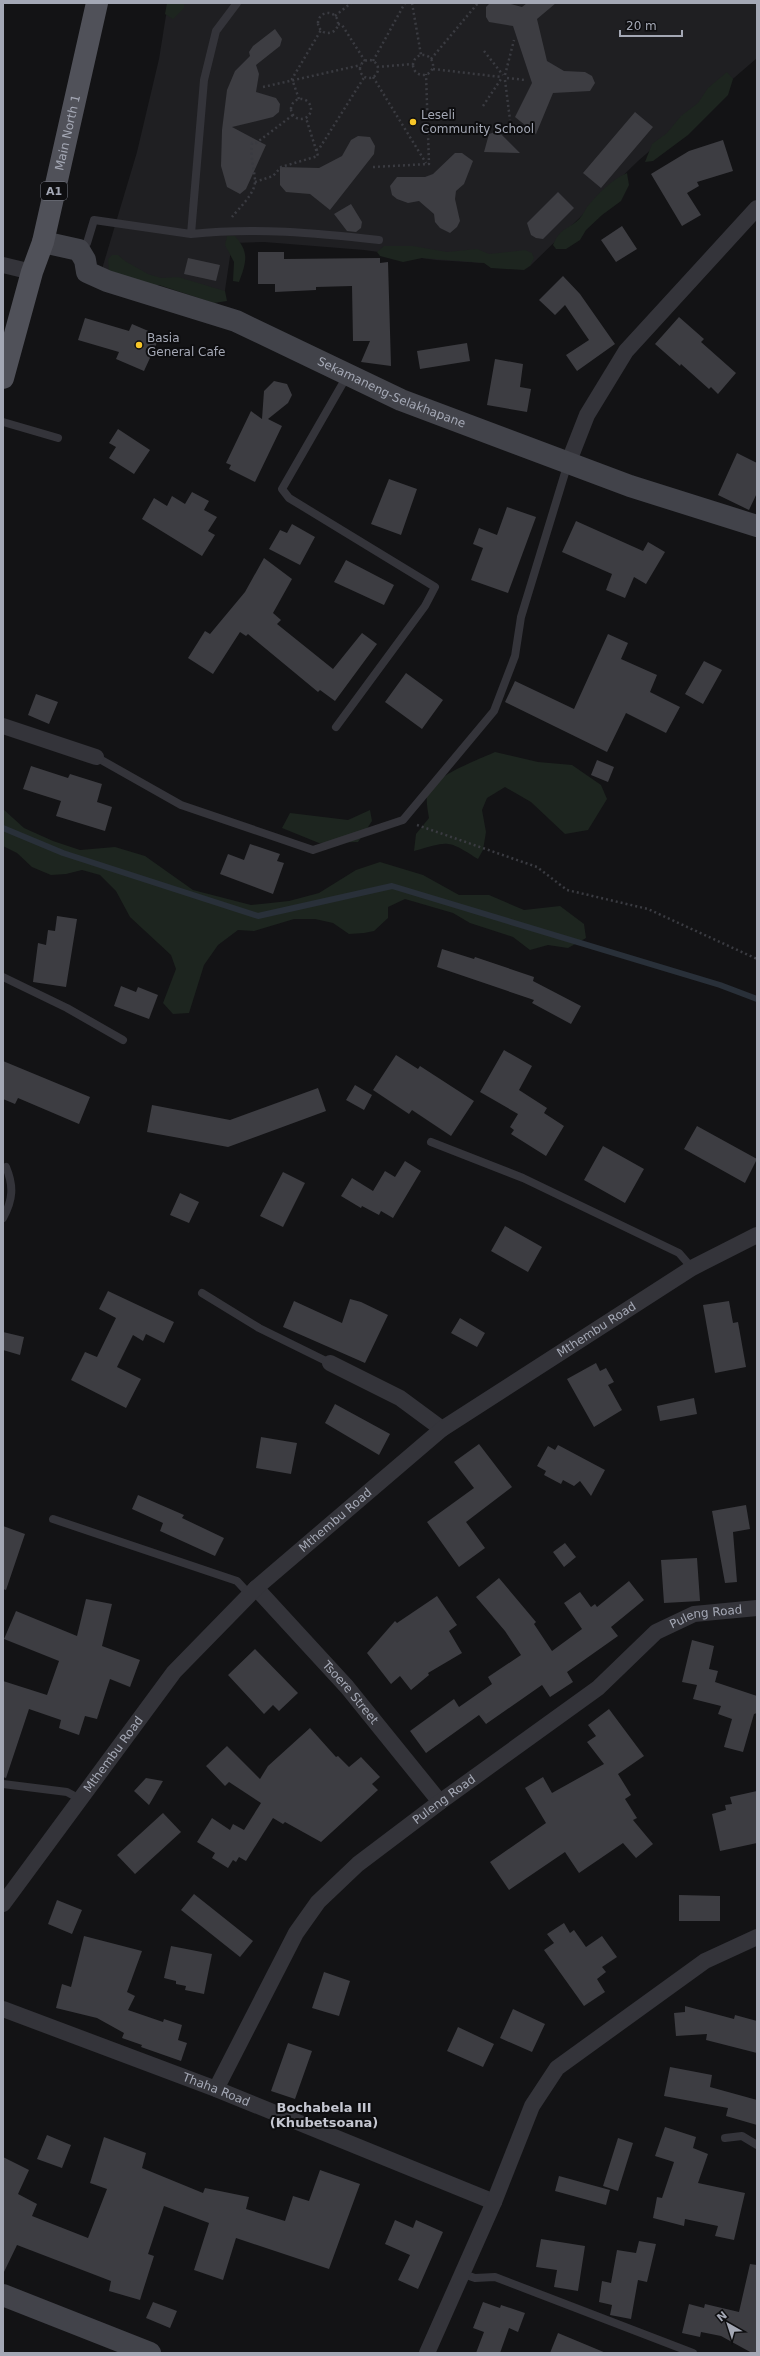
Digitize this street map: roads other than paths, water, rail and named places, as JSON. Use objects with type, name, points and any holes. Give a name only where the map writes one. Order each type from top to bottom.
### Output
[{"type":"main road","name":"Main North 1","points":[[3,378],[32,272],[43,242],[97,3]]},
{"type":"street","points":[[569,461],[587,415],[626,351],[757,208]]},
{"type":"street","points":[[43,242],[78,250]]},
{"type":"street","name":"Sekamaneng-Selakhapane","points":[[78,250],[84,260],[87,272],[107,281],[236,321],[348,373],[401,400],[569,461],[630,486],[757,526]]},
{"type":"street","points":[[3,265],[32,272]]},
{"type":"street","points":[[3,726],[96,757]]},
{"type":"street","name":"Mthembu Road","points":[[3,1904],[174,1672],[252,1591],[442,1429],[692,1268],[757,1236]]},
{"type":"street","points":[[330,1363],[400,1398],[442,1429]]},
{"type":"street","name":"Tsoere Street","points":[[252,1591],[347,1687],[440,1802]]},
{"type":"street","name":"Puleng Road","points":[[216,2089],[296,1933],[318,1902],[358,1864],[440,1802],[598,1688],[656,1632],[694,1614],[757,1608]]},
{"type":"street","points":[[428,2353],[494,2202],[532,2106],[557,2068],[705,1961],[757,1937]]},
{"type":"street","name":"Thaha Road","points":[[3,2009],[216,2089],[494,2202]]},
{"type":"street","points":[[3,2295],[150,2353]]},
{"type":"lane","points":[[191,234],[204,80],[216,31],[237,3]]},
{"type":"lane","points":[[78,250],[87,243],[94,220],[191,234],[224,231],[309,232],[379,240]]},
{"type":"lane","points":[[336,727],[425,606],[435,587],[289,498],[282,489],[348,373]]},
{"type":"lane","points":[[3,422],[58,438]]},
{"type":"lane","points":[[96,757],[181,805],[313,850],[403,820],[494,711],[514,656],[521,617],[569,461]]},
{"type":"lane","points":[[3,977],[67,1008],[123,1040]]},
{"type":"lane","points":[[431,1142],[523,1178],[679,1253],[692,1268]]},
{"type":"lane","points":[[3,1218],[12,1193],[12,1182],[6,1167]]},
{"type":"lane","points":[[202,1294],[259,1328],[330,1363]]},
{"type":"lane","points":[[53,1519],[236,1581],[252,1591]]},
{"type":"lane","points":[[3,1784],[67,1792],[80,1799]]},
{"type":"lane","points":[[725,2138],[742,2136],[757,2145]]},
{"type":"lane","points":[[463,2274],[475,2278],[495,2277],[693,2353]]},
{"type":"waterway","points":[[3,828],[63,853],[258,916],[392,886],[720,985],[757,999]]},
{"type":"place","name":"Leseli Community School","points":[[413,122]]},
{"type":"place","name":"Basia General Cafe","points":[[139,345]]},
{"type":"district","name":"Bochabela III (Khubetsoana)","points":[[324,2114]]}]
